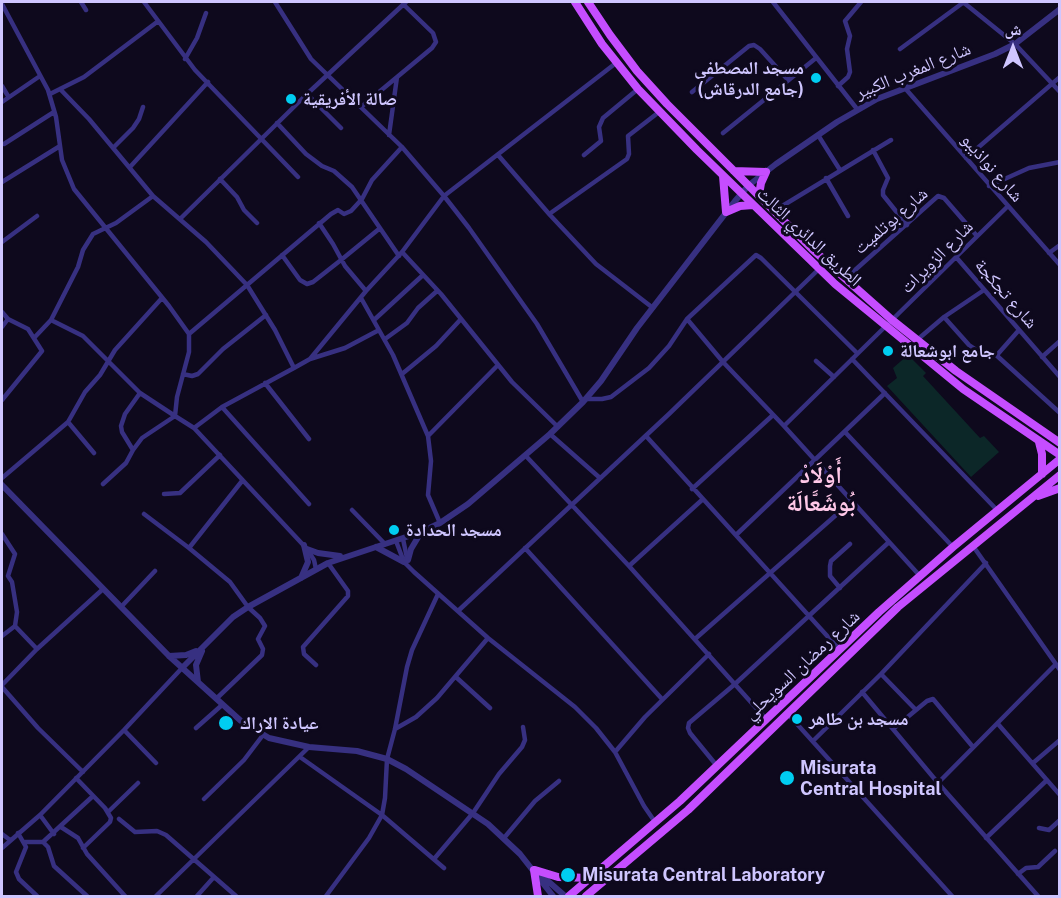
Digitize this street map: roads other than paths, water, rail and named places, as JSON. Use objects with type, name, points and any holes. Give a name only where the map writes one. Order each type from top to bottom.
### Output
[{"type":"main road","name":"الطريق الدائري الثالث","points":[[575,2],[616,63],[638,90],[819,269],[885,327],[963,389],[1059,457]]},
{"type":"main road","name":"الطريق الدائري الثالث","points":[[588,2],[637,71],[812,249],[892,320],[956,371],[1059,443]]},
{"type":"main road","points":[[734,171],[766,172],[759,195]]},
{"type":"main road","points":[[723,176],[726,212],[740,206],[753,205]]},
{"type":"main road","points":[[1045,434],[1059,437]]},
{"type":"main road","points":[[1039,442],[1042,454],[1042,474]]},
{"type":"main road","name":"شارع رمضان السويحلي","points":[[567,897],[717,766],[920,576],[1042,474],[1059,457]]},
{"type":"main road","name":"شارع رمضان السويحلي","points":[[586,897],[688,810],[871,632],[1059,475]]},
{"type":"main road","points":[[1033,497],[1059,488]]},
{"type":"main road","points":[[538,897],[534,869],[558,877],[591,878]]},
{"type":"main road","points":[[593,897],[597,888]]},
{"type":"street","points":[[81,2],[86,10]]},
{"type":"street","points":[[144,2],[185,58],[298,177]]},
{"type":"street","points":[[275,2],[306,52],[402,147],[444,196],[537,324],[584,400],[607,399],[630,383],[663,354],[687,319],[756,255],[857,353]]},
{"type":"street","points":[[773,2],[857,109]]},
{"type":"street","points":[[838,86],[850,72],[847,49],[850,36],[845,21],[861,2]]},
{"type":"street","points":[[900,49],[964,2],[1015,44],[1059,92]]},
{"type":"street","points":[[180,219],[307,94],[404,3],[433,33],[436,42],[432,48],[361,107]]},
{"type":"street","points":[[2,4],[50,94],[65,169],[74,189],[189,334],[189,352],[177,397],[175,416]]},
{"type":"street","name":"شارع المغرب الكبير","points":[[347,555],[403,539],[440,524],[468,504],[558,427],[584,400],[652,308],[749,185],[857,109],[904,87],[995,54],[1015,44],[1059,9]]},
{"type":"street","points":[[185,58],[197,38],[206,13]]},
{"type":"street","points":[[50,94],[93,71],[157,22]]},
{"type":"street","points":[[692,92],[749,46],[754,45],[788,81]]},
{"type":"street","points":[[723,133],[816,58]]},
{"type":"street","points":[[310,359],[366,291],[401,254],[444,196],[616,63]]},
{"type":"street","points":[[2,102],[40,76]]},
{"type":"street","points":[[389,135],[397,77]]},
{"type":"street","points":[[966,158],[1059,77]]},
{"type":"street","points":[[130,167],[208,82]]},
{"type":"street","points":[[2,86],[8,96]]},
{"type":"street","name":"شارع نواذيبو","points":[[904,87],[1059,265]]},
{"type":"street","points":[[60,89],[153,196],[206,242],[247,285],[294,368]]},
{"type":"street","points":[[584,155],[602,141],[599,127],[603,118],[638,90]]},
{"type":"street","points":[[307,94],[341,128]]},
{"type":"street","points":[[112,148],[132,129],[143,107]]},
{"type":"street","points":[[4,144],[54,112]]},
{"type":"street","points":[[552,212],[627,159],[628,136],[659,112]]},
{"type":"street","points":[[277,123],[306,154],[322,166],[334,171],[352,187],[362,199],[379,229],[423,275],[519,389],[558,427]]},
{"type":"street","points":[[818,135],[840,170]]},
{"type":"street","points":[[774,211],[891,140]]},
{"type":"street","points":[[2,182],[60,146]]},
{"type":"street","points":[[189,334],[319,223],[336,211],[346,214],[362,199],[372,180],[402,147]]},
{"type":"street","points":[[873,150],[888,178],[883,195],[907,225]]},
{"type":"street","points":[[498,155],[596,264],[652,308]]},
{"type":"street","points":[[989,186],[1008,175],[1059,162]]},
{"type":"street","points":[[826,178],[848,216]]},
{"type":"street","points":[[220,179],[257,223]]},
{"type":"street","points":[[34,338],[51,320],[60,298],[74,275],[87,242],[97,231],[128,215],[153,196]]},
{"type":"street","name":"شارع بوتلميت","points":[[845,279],[940,196],[948,202],[976,236]]},
{"type":"street","name":"شارع الزويرات","points":[[784,426],[1007,207]]},
{"type":"street","points":[[2,242],[37,216]]},
{"type":"street","points":[[319,223],[341,260],[366,291]]},
{"type":"street","points":[[282,255],[300,280],[308,284],[379,229]]},
{"type":"street","points":[[1049,253],[1059,245]]},
{"type":"street","name":"شارع تجكجة","points":[[956,257],[1059,376]]},
{"type":"street","points":[[458,611],[646,436],[819,269]]},
{"type":"street","points":[[374,320],[423,275]]},
{"type":"street","points":[[917,340],[944,317],[984,290]]},
{"type":"street","points":[[385,339],[407,322],[418,308],[437,291]]},
{"type":"street","points":[[2,478],[68,422],[85,392],[100,375],[108,360],[162,298]]},
{"type":"street","points":[[361,298],[402,374],[428,436],[431,461],[428,495],[440,524]]},
{"type":"street","points":[[2,312],[8,319],[24,326],[32,333],[42,349],[42,353],[2,400]]},
{"type":"street","points":[[183,374],[192,376],[204,370],[223,349],[266,315]]},
{"type":"street","points":[[944,317],[965,342],[973,348],[997,355],[1059,413]]},
{"type":"street","points":[[2,327],[8,319]]},
{"type":"street","points":[[687,319],[723,362],[920,576]]},
{"type":"street","points":[[51,320],[83,336],[140,393],[194,428],[306,547],[314,560],[316,569]]},
{"type":"street","points":[[402,374],[436,346],[461,320]]},
{"type":"street","points":[[194,428],[222,407],[310,359],[345,348],[379,330]]},
{"type":"street","points":[[997,355],[1018,330]]},
{"type":"street","points":[[1042,357],[1059,341]]},
{"type":"street","points":[[852,359],[997,510]]},
{"type":"street","points":[[816,361],[834,377]]},
{"type":"street","points":[[428,436],[498,365]]},
{"type":"street","points":[[265,383],[309,439]]},
{"type":"street","points":[[133,450],[121,426],[125,414],[140,393]]},
{"type":"street","points":[[736,535],[885,393]]},
{"type":"street","points":[[222,407],[309,504]]},
{"type":"street","points":[[692,489],[773,415]]},
{"type":"street","points":[[103,484],[126,463],[142,438],[175,416]]},
{"type":"street","points":[[68,422],[94,453]]},
{"type":"street","points":[[845,432],[953,547]]},
{"type":"street","points":[[550,434],[600,478]]},
{"type":"street","points":[[646,436],[839,650]]},
{"type":"street","points":[[164,494],[180,493],[220,455]]},
{"type":"street","points":[[525,455],[629,566],[766,719]]},
{"type":"street","points":[[189,548],[242,481]]},
{"type":"street","points":[[2,497],[4,487]]},
{"type":"street","points":[[4,487],[169,656],[241,721],[262,735],[284,742],[309,747],[357,751],[387,759],[406,769],[473,813],[504,838],[534,869],[567,897]]},
{"type":"street","points":[[629,566],[703,499]]},
{"type":"street","points":[[695,639],[852,501]]},
{"type":"street","points":[[352,510],[385,544]]},
{"type":"street","points":[[144,514],[230,582],[265,626],[258,639],[263,653],[216,699]]},
{"type":"street","points":[[406,561],[421,532]]},
{"type":"street","points":[[2,534],[15,554],[8,576],[12,582],[17,612],[15,626],[2,636]]},
{"type":"street","points":[[403,539],[406,561]]},
{"type":"street","points":[[396,541],[411,569],[488,638],[575,707],[596,728],[615,752],[655,822]]},
{"type":"street","points":[[717,766],[690,733],[688,726],[694,717],[735,684],[889,542]]},
{"type":"street","points":[[840,588],[830,576],[831,561],[850,544]]},
{"type":"street","points":[[973,546],[1059,670]]},
{"type":"street","points":[[306,547],[322,554],[347,555]]},
{"type":"street","points":[[301,579],[308,562],[306,547]]},
{"type":"street","points":[[376,547],[406,561]]},
{"type":"street","points":[[525,548],[662,699]]},
{"type":"street","points":[[2,848],[40,815],[232,617],[316,569],[347,555]]},
{"type":"street","points":[[316,665],[304,654],[303,647],[348,596],[348,591],[328,563]]},
{"type":"street","points":[[813,741],[881,674],[986,563]]},
{"type":"street","points":[[121,607],[155,571]]},
{"type":"street","points":[[82,772],[38,728],[2,686],[37,649],[104,589]]},
{"type":"street","points":[[326,897],[369,838],[382,815],[387,759],[407,667],[438,594]]},
{"type":"street","points":[[15,626],[37,649]]},
{"type":"street","points":[[395,729],[425,710],[456,678],[488,638]]},
{"type":"street","points":[[169,656],[186,655],[203,646]]},
{"type":"street","points":[[198,682],[196,665],[203,646]]},
{"type":"street","points":[[615,752],[662,699],[709,654]]},
{"type":"street","points":[[938,783],[1056,664]]},
{"type":"street","points":[[881,674],[916,710]]},
{"type":"street","points":[[456,678],[490,708]]},
{"type":"street","points":[[862,692],[1038,897]]},
{"type":"street","points":[[893,729],[929,700],[934,700],[973,747]]},
{"type":"street","points":[[196,728],[222,705]]},
{"type":"street","points":[[788,714],[952,897]]},
{"type":"street","points":[[998,724],[1059,795]]},
{"type":"street","points":[[434,859],[473,813],[505,766],[524,744],[523,727]]},
{"type":"street","points":[[124,730],[156,763]]},
{"type":"street","points":[[204,799],[244,760],[262,735]]},
{"type":"street","points":[[1033,763],[1059,740]]},
{"type":"street","points":[[156,897],[309,747]]},
{"type":"street","points":[[300,757],[382,815],[444,868]]},
{"type":"street","points":[[76,778],[111,818],[110,822],[83,848]]},
{"type":"street","points":[[986,838],[1047,780]]},
{"type":"street","points":[[504,838],[535,801],[559,781]]},
{"type":"street","points":[[108,812],[138,783]]},
{"type":"street","points":[[24,842],[43,842],[93,796]]},
{"type":"street","points":[[40,815],[54,834]]},
{"type":"street","points":[[119,819],[135,832],[158,831],[166,835],[236,897]]},
{"type":"street","points":[[1039,828],[1049,830],[1059,820]]},
{"type":"street","points":[[61,826],[78,838],[87,854],[124,897]]},
{"type":"street","points":[[18,832],[24,842],[25,851],[16,872],[19,879],[37,897]]},
{"type":"street","points":[[2,834],[10,840]]},
{"type":"street","points":[[43,842],[48,847],[54,866],[87,897]]},
{"type":"street","points":[[1018,874],[1026,868],[1038,867],[1055,851]]},
{"type":"street","points":[[534,869],[554,897]]},
{"type":"street","points":[[197,897],[214,877]]},
{"type":"place","name":"مسجد المصطفى (جامع الدرقاش)","points":[[816,78]]},
{"type":"place","name":"صالة الأفريقية","points":[[291,99]]},
{"type":"place","name":"جامع ابوشعالة","points":[[888,351]]},
{"type":"place","name":"مسجد الحدادة","points":[[394,530]]},
{"type":"place","name":"مسجد بن طاهر","points":[[797,719]]},
{"type":"place","name":"عيادة الاراك","points":[[226,723]]},
{"type":"place","name":"Misurata Central Hospital","points":[[787,778]]},
{"type":"place","name":"Misurata Central Laboratory","points":[[568,875]]},
{"type":"district","name":"أَوْلَادْ بُوشَعَّالَة","points":[[821,490]]}]
